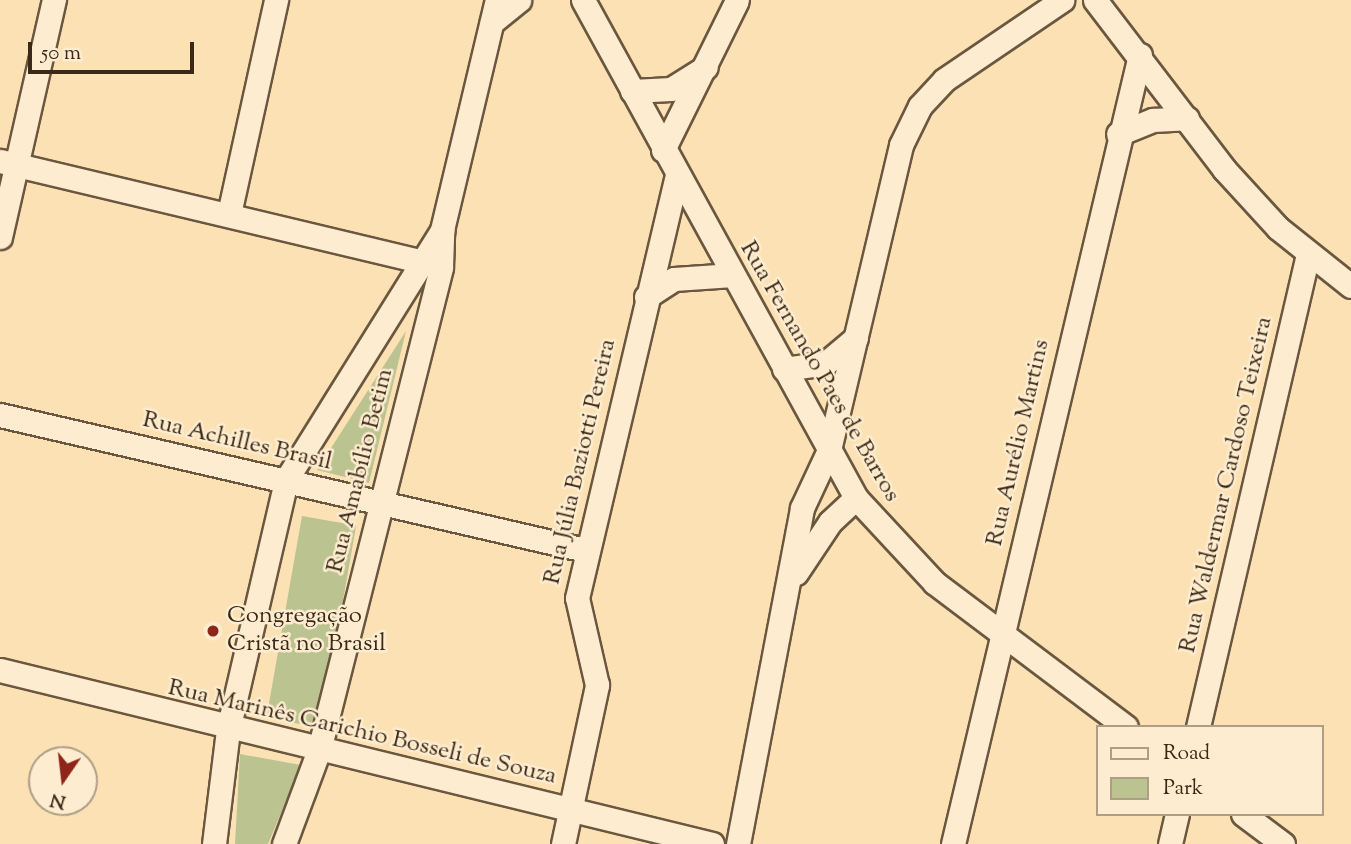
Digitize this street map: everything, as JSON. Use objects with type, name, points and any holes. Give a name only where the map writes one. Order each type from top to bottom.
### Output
[{"type":"street","points":[[0,237],[9,163],[54,0]]},
{"type":"street","points":[[229,214],[276,0]]},
{"type":"street","name":"Rua Amabílio Betim","points":[[284,844],[318,750],[378,503],[441,267],[442,230],[494,11],[519,0]]},
{"type":"street","name":"Rua Fernando Paes de Barros","points":[[583,0],[856,498],[906,558],[1001,636],[1123,725]]},
{"type":"street","points":[[663,150],[737,0]]},
{"type":"street","points":[[738,844],[802,508],[829,450],[901,145],[920,106],[944,80],[1062,0]]},
{"type":"street","points":[[1095,0],[1140,55],[1224,170],[1308,255],[1351,286]]},
{"type":"street","name":"Rua Aurélio Martins","points":[[953,844],[1118,134],[1140,55]]},
{"type":"street","points":[[632,91],[671,89],[706,67]]},
{"type":"street","points":[[1118,134],[1153,120],[1187,118]]},
{"type":"street","points":[[9,163],[441,267]]},
{"type":"street","name":"Rua Júlia Baziotti Pereira","points":[[563,844],[597,685],[577,598],[585,550],[677,175]]},
{"type":"street","name":"Rua Amabílio Betim","points":[[214,844],[228,730],[286,480],[419,260],[442,230]]},
{"type":"street","name":"Rua Waldermar Cardoso Teixeira","points":[[1198,725],[1308,255]]},
{"type":"street","points":[[646,297],[674,279],[733,275]]},
{"type":"street","points":[[784,369],[826,363],[856,338]]},
{"type":"street","name":"Rua Achilles Brasil","points":[[0,415],[585,550]]},
{"type":"street","points":[[790,581],[830,522],[856,498]]},
{"type":"street","name":"Rua Marinês Carichio Bosseli de Souza","points":[[0,670],[228,730],[712,844]]},
{"type":"street","points":[[1170,844],[1177,816]]},
{"type":"street","points":[[1246,816],[1283,844]]},
{"type":"green space","points":[[406,331],[369,483],[317,470]]},
{"type":"green space","points":[[302,516],[356,526],[321,727],[266,718]]},
{"type":"green space","points":[[240,754],[301,765],[268,844],[235,844]]},
{"type":"place","name":"Congregação Cristã no Brasil","points":[[213,631]]}]
